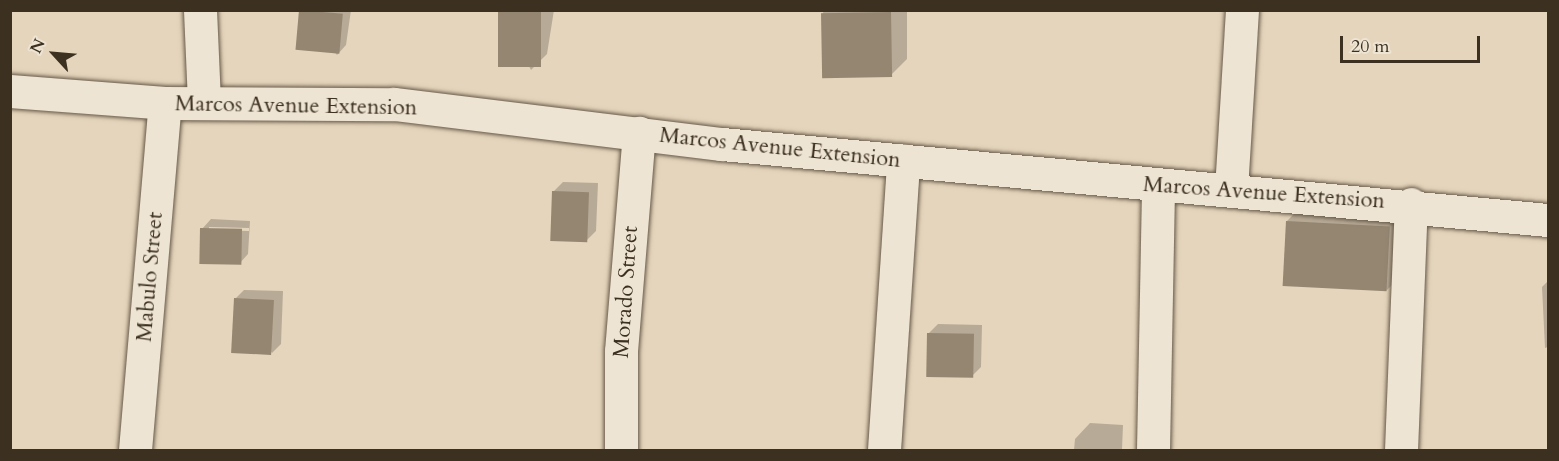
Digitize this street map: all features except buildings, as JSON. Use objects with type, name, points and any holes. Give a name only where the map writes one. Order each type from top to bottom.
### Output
[{"type":"street","points":[[200,10],[204,103]]},
{"type":"street","points":[[1231,190],[1242,10]]},
{"type":"street","name":"Marcos Avenue Extension","points":[[10,91],[165,103],[394,104],[639,133],[1158,187],[1231,190],[1411,204],[1548,220]]},
{"type":"street","name":"Mabulo Street","points":[[135,450],[165,103]]},
{"type":"street","name":"Morado Street","points":[[621,450],[621,351],[639,133]]},
{"type":"street","points":[[884,450],[903,161]]},
{"type":"street","points":[[1153,450],[1158,187]]},
{"type":"street","points":[[1401,450],[1411,204]]}]
